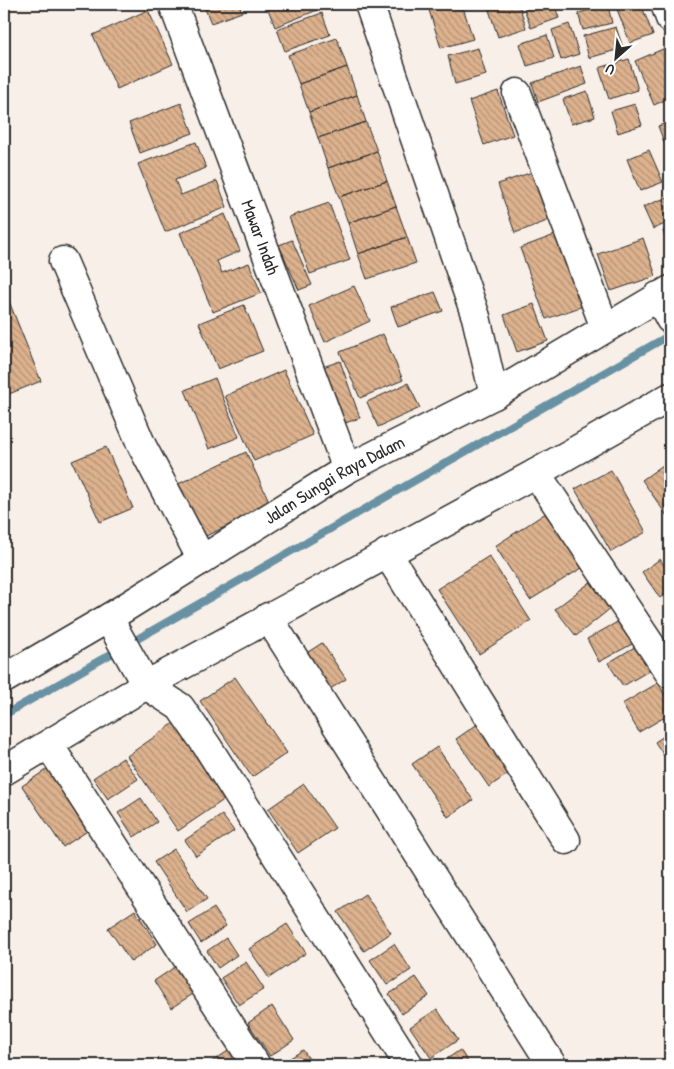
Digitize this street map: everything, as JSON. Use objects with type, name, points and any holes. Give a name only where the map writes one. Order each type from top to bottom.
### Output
[{"type":"street","name":"Mawar Indah","points":[[173,4],[347,469]]},
{"type":"street","points":[[369,4],[476,317],[494,395]]},
{"type":"street","points":[[665,4],[670,18]]},
{"type":"street","points":[[517,94],[605,328]]},
{"type":"street","points":[[63,261],[142,446],[202,560]]},
{"type":"street","name":"Jalan Sungai Raya Dalam","points":[[4,679],[113,624],[202,560],[347,469],[494,395],[605,328],[667,305]]},
{"type":"street","points":[[4,771],[48,745],[142,678],[268,617],[536,473],[670,398]]},
{"type":"street","points":[[536,473],[670,674]]},
{"type":"street","points":[[387,553],[566,840]]},
{"type":"street","points":[[268,617],[552,1065]]},
{"type":"street","points":[[113,624],[142,678],[180,707],[207,746],[409,1065]]},
{"type":"street","points":[[48,745],[256,1065]]},
{"type":"building","points":[[203,4],[239,4],[242,12],[211,23]]},
{"type":"building","points":[[266,4],[318,4],[320,9],[275,27]]},
{"type":"building","points":[[427,4],[462,4],[473,39],[441,48]]},
{"type":"building","points":[[487,4],[519,4],[526,28],[498,37]]},
{"type":"building","points":[[538,4],[554,4],[559,18],[531,28],[524,9]]},
{"type":"building","points":[[576,4],[602,4],[578,10]]},
{"type":"building","points":[[615,4],[641,4],[653,35],[630,43]]},
{"type":"building","points":[[608,6],[612,23],[583,30],[578,13]]},
{"type":"building","points":[[148,10],[173,64],[117,89],[93,35]]},
{"type":"building","points":[[322,13],[330,35],[285,51],[277,29]]},
{"type":"building","points":[[569,24],[579,54],[561,60],[552,30]]},
{"type":"building","points":[[616,27],[623,48],[589,58],[583,36]]},
{"type":"building","points":[[547,35],[554,58],[527,66],[520,44]]},
{"type":"building","points":[[337,38],[347,67],[299,84],[288,55]]},
{"type":"building","points":[[478,48],[486,75],[455,84],[448,56]]},
{"type":"building","points":[[663,49],[670,65],[670,98],[654,105],[635,61]]},
{"type":"building","points":[[629,59],[638,90],[609,99],[599,68]]},
{"type":"building","points":[[581,66],[587,84],[538,102],[532,83]]},
{"type":"building","points":[[347,67],[357,95],[309,112],[299,84]]},
{"type":"building","points":[[498,91],[513,135],[484,145],[469,101]]},
{"type":"building","points":[[587,91],[595,117],[571,124],[563,99]]},
{"type":"building","points":[[357,95],[366,122],[318,138],[309,112]]},
{"type":"building","points":[[181,103],[193,133],[140,153],[129,123]]},
{"type":"building","points":[[635,104],[642,125],[618,133],[611,111]]},
{"type":"building","points":[[366,122],[377,151],[328,168],[318,138]]},
{"type":"building","points":[[670,122],[670,158],[658,126]]},
{"type":"building","points":[[196,142],[206,168],[175,180],[181,195],[217,181],[227,207],[165,232],[138,164]]},
{"type":"building","points":[[649,150],[663,182],[640,191],[627,159]]},
{"type":"building","points":[[377,151],[387,181],[339,197],[328,168]]},
{"type":"building","points":[[538,170],[555,218],[515,233],[498,184]]},
{"type":"building","points":[[387,181],[396,206],[348,223],[339,197]]},
{"type":"building","points":[[670,196],[670,222],[653,229],[643,207]]},
{"type":"building","points":[[329,203],[350,260],[310,274],[289,217]]},
{"type":"building","points":[[396,206],[407,237],[358,254],[348,223]]},
{"type":"building","points":[[225,214],[240,251],[217,261],[222,273],[249,263],[261,293],[213,312],[180,233]]},
{"type":"building","points":[[670,228],[670,250],[663,231]]},
{"type":"building","points":[[560,233],[586,305],[546,319],[520,248]]},
{"type":"building","points":[[407,237],[416,263],[367,279],[358,254]]},
{"type":"building","points":[[643,238],[656,276],[611,291],[598,254]]},
{"type":"building","points":[[292,240],[312,285],[299,290],[279,245]]},
{"type":"building","points":[[354,286],[370,321],[325,342],[309,306]]},
{"type":"building","points":[[4,289],[41,381],[4,396]]},
{"type":"building","points":[[435,292],[443,311],[398,327],[391,307]]},
{"type":"building","points":[[534,304],[548,341],[517,352],[504,315]]},
{"type":"building","points":[[244,305],[263,351],[218,369],[199,323]]},
{"type":"building","points":[[383,334],[403,380],[360,398],[340,352]]},
{"type":"building","points":[[340,361],[360,418],[342,424],[323,367]]},
{"type":"building","points":[[284,370],[313,435],[254,461],[225,396]]},
{"type":"building","points":[[215,378],[239,437],[209,449],[185,390]]},
{"type":"building","points":[[408,383],[420,408],[378,427],[367,402]]},
{"type":"building","points":[[106,447],[133,508],[100,522],[72,461]]},
{"type":"building","points":[[246,452],[271,505],[204,537],[178,484]]},
{"type":"building","points":[[670,460],[670,520],[642,480]]},
{"type":"building","points":[[611,470],[646,532],[611,552],[575,489]]},
{"type":"building","points":[[549,511],[585,566],[530,600],[495,546]]},
{"type":"building","points":[[489,556],[531,621],[479,654],[437,589]]},
{"type":"building","points":[[660,559],[670,573],[670,590],[660,598],[642,572]]},
{"type":"building","points":[[596,578],[616,604],[576,636],[555,609]]},
{"type":"building","points":[[4,589],[10,603],[4,605]]},
{"type":"building","points":[[621,620],[634,643],[599,662],[587,639]]},
{"type":"building","points":[[322,643],[346,679],[327,691],[302,656]]},
{"type":"building","points":[[638,645],[652,669],[623,686],[608,663]]},
{"type":"building","points":[[235,677],[287,753],[252,777],[200,701]]},
{"type":"building","points":[[658,683],[670,703],[670,714],[639,732],[622,704]]},
{"type":"building","points":[[180,719],[231,795],[178,831],[127,756]]},
{"type":"building","points":[[482,721],[515,769],[489,787],[456,739]]},
{"type":"building","points":[[670,732],[670,765],[655,742]]},
{"type":"building","points":[[437,747],[473,800],[448,817],[412,764]]},
{"type":"building","points":[[123,758],[138,779],[108,799],[93,778]]},
{"type":"building","points":[[53,765],[95,826],[63,847],[22,786]]},
{"type":"building","points":[[304,784],[335,828],[298,853],[268,809]]},
{"type":"building","points":[[141,798],[157,822],[134,837],[118,813]]},
{"type":"building","points":[[222,815],[234,831],[196,856],[185,840]]},
{"type":"building","points":[[174,849],[207,899],[187,912],[154,862]]},
{"type":"building","points":[[365,894],[391,933],[364,951],[338,912]]},
{"type":"building","points":[[214,908],[226,926],[201,943],[189,924]]},
{"type":"building","points":[[135,910],[157,944],[131,962],[108,928]]},
{"type":"building","points":[[287,924],[306,953],[269,978],[249,949]]},
{"type":"building","points":[[226,938],[237,955],[218,968],[207,951]]},
{"type":"building","points":[[394,944],[411,970],[387,985],[370,960]]},
{"type":"building","points":[[246,962],[264,989],[239,1005],[221,978]]},
{"type":"building","points":[[175,967],[193,994],[171,1008],[154,981]]},
{"type":"building","points":[[416,977],[429,996],[402,1014],[389,994]]},
{"type":"building","points":[[272,1006],[294,1040],[270,1056],[248,1023]]},
{"type":"building","points":[[437,1009],[458,1040],[431,1058],[410,1027]]},
{"type":"building","points":[[234,1047],[246,1065],[211,1065],[210,1063]]},
{"type":"building","points":[[303,1050],[313,1065],[279,1065]]},
{"type":"building","points":[[460,1050],[470,1065],[438,1065]]},
{"type":"waterway","points":[[4,715],[670,335]]}]
